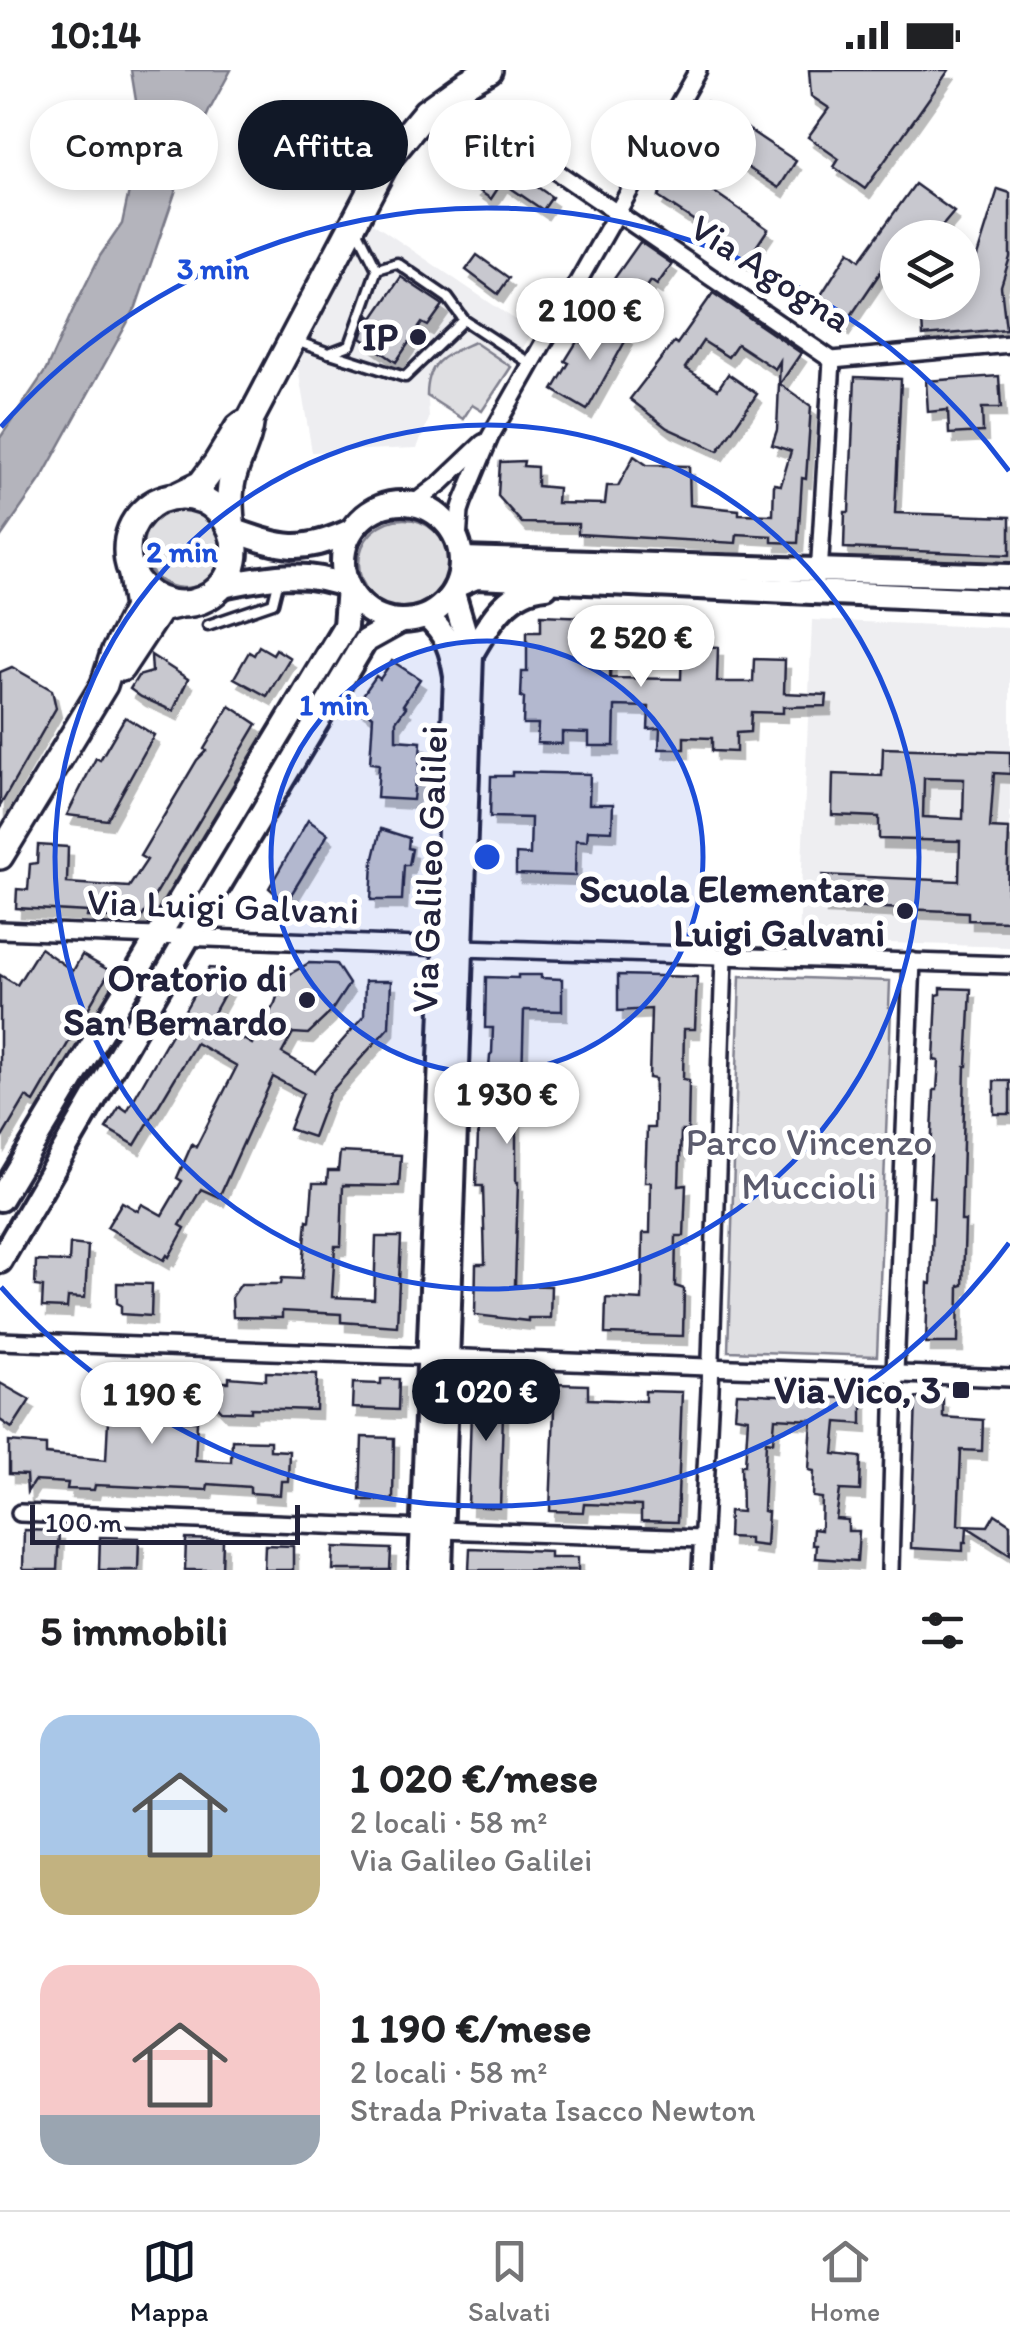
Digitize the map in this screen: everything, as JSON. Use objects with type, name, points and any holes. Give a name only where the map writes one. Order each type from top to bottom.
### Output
[{"type":"main road","points":[[0,856],[104,685],[127,662],[160,609],[210,597],[231,572],[236,556],[230,508],[232,478],[250,436],[251,418],[388,158],[426,112],[489,70]]},
{"type":"main road","points":[[104,685],[114,653],[137,608],[127,558],[127,540],[133,524],[159,500],[200,484],[238,428],[251,418]]},
{"type":"main road","points":[[176,496],[194,497],[210,504],[232,530]]},
{"type":"main road","points":[[132,575],[143,590],[177,605]]},
{"type":"street","points":[[460,550],[449,526],[436,513],[400,502],[364,516],[344,549],[343,568],[359,603],[391,620],[409,622],[426,617],[442,607],[455,589],[460,577],[462,502],[490,437],[698,70]]},
{"type":"street","name":"Via Agogna","points":[[571,180],[832,360],[1010,344]]},
{"type":"street","points":[[819,581],[832,360]]},
{"type":"street","points":[[413,504],[490,437]]},
{"type":"street","points":[[232,530],[294,548],[317,545],[352,531]]},
{"type":"street","points":[[460,550],[1010,600]]},
{"type":"street","points":[[222,586],[280,575],[328,578],[348,586]]},
{"type":"street","points":[[455,589],[476,577],[819,581],[1010,576]]},
{"type":"street","points":[[472,654],[488,625],[510,600],[532,587],[570,581]]},
{"type":"street","points":[[0,1199],[345,626],[348,586]]},
{"type":"street","name":"Via Galileo Galilei","points":[[453,947],[472,654],[455,589]]},
{"type":"street","name":"Via Galileo Galilei","points":[[422,1570],[432,1529],[453,947],[456,676],[452,653],[440,628],[426,617]]},
{"type":"street","points":[[0,1262],[188,937],[366,641],[401,621]]},
{"type":"street","name":"Via Luigi Galvani","points":[[0,930],[1010,964]]},
{"type":"street","points":[[701,1570],[724,957]]},
{"type":"street","points":[[890,1570],[894,1373],[912,961]]},
{"type":"street","points":[[0,1340],[1010,1378]]},
{"type":"street","points":[[20,1514],[701,1539]]},
{"type":"street","name":"Via Galileo Galilei","points":[[432,1529],[440,1570]]},
{"type":"lane","points":[[329,353],[350,346],[377,269],[354,223]]},
{"type":"lane","points":[[377,269],[397,263],[448,298],[464,320],[531,364]]},
{"type":"lane","points":[[292,340],[405,377],[464,320]]},
{"type":"lane","points":[[208,625],[273,604],[280,575]]},
{"type":"shaded area","points":[[131,70],[231,70],[215,100],[136,100]]},
{"type":"shaded area","points":[[129,190],[176,190],[136,307],[41,479],[0,538],[0,438],[46,370],[100,256],[122,224]]},
{"type":"shaded area","name":"IP","points":[[368,220],[533,332],[511,367],[474,342],[427,380],[429,419],[417,448],[312,452],[296,357]]},
{"type":"shaded area","points":[[812,620],[1010,628],[1010,947],[799,940]]},
{"type":"green space","points":[[474,342],[511,367],[482,411],[472,405],[463,419],[427,396],[428,384],[440,360]]},
{"type":"green space","points":[[184,506],[200,509],[213,518],[222,531],[222,563],[213,576],[200,585],[184,588],[168,585],[155,576],[146,563],[143,547],[146,531],[155,518],[168,509]]},
{"type":"green space","points":[[404,519],[421,522],[436,532],[446,547],[446,581],[436,596],[421,606],[404,609],[387,606],[372,596],[362,581],[359,564],[362,547],[372,532],[387,522]]},
{"type":"green space","name":"Parco Vincenzo Muccioli","points":[[740,976],[890,981],[877,1356],[728,1351]]},
{"type":"building","points":[[809,70],[949,70],[865,189],[834,167],[839,159],[808,137],[829,108],[811,96]]},
{"type":"building","points":[[756,134],[796,161],[779,188],[756,173]]},
{"type":"building","points":[[915,184],[954,212],[947,220],[889,220]]},
{"type":"building","points":[[998,189],[1010,193],[1010,257],[1001,286],[1006,329],[923,336],[922,320],[980,320],[980,246]]},
{"type":"building","points":[[478,190],[497,190],[491,199]]},
{"type":"building","points":[[514,190],[542,190],[552,197],[543,210]]},
{"type":"building","points":[[663,190],[711,190],[768,229],[746,262],[728,250],[731,245],[658,197]]},
{"type":"building","points":[[880,232],[880,273],[844,326],[814,306],[849,251],[860,260]]},
{"type":"building","points":[[640,242],[672,264],[657,285],[651,281],[635,305],[609,286]]},
{"type":"building","points":[[477,255],[509,278],[498,294],[466,270]]},
{"type":"building","points":[[401,277],[443,305],[428,326],[422,323],[396,362],[361,338],[369,315],[373,318]]},
{"type":"building","points":[[713,293],[801,353],[780,384],[811,406],[798,543],[772,542],[772,536],[737,534],[736,543],[578,534],[578,524],[522,523],[498,496],[500,462],[524,461],[523,466],[537,467],[537,486],[558,488],[557,503],[605,504],[607,486],[618,486],[634,456],[647,465],[689,466],[690,505],[739,510],[739,514],[773,515],[774,484],[781,485],[791,451],[772,445],[777,430],[780,361],[775,369],[737,344],[728,357],[703,341],[685,368],[718,389],[728,374],[757,394],[718,451],[667,428],[630,399],[674,342],[677,344]]},
{"type":"building","points":[[595,318],[628,336],[587,410],[553,390],[569,363],[565,361]]},
{"type":"building","points":[[999,376],[1001,408],[982,408],[983,432],[949,434],[948,410],[928,412],[926,381]]},
{"type":"building","points":[[855,377],[901,379],[895,513],[1010,517],[1010,555],[844,548]]},
{"type":"building","points":[[541,615],[612,618],[610,678],[681,679],[682,646],[718,647],[717,682],[753,682],[754,659],[785,660],[784,693],[827,695],[826,706],[783,707],[783,713],[751,712],[750,732],[736,733],[736,752],[712,751],[712,738],[684,737],[684,749],[659,749],[660,728],[648,729],[649,707],[615,706],[614,746],[589,746],[589,733],[562,732],[562,744],[537,743],[538,724],[523,724],[521,697],[522,672],[527,672],[527,631],[541,631]]},
{"type":"building","points":[[259,646],[273,654],[276,649],[290,658],[267,696],[234,678],[249,652],[254,655]]},
{"type":"building","points":[[151,655],[188,679],[173,711],[130,689],[138,676],[152,672]]},
{"type":"building","points":[[392,661],[420,679],[396,721],[396,740],[421,742],[413,800],[377,798],[379,764],[370,763],[373,716],[356,705]]},
{"type":"building","points":[[12,667],[52,690],[56,708],[0,806],[0,672]]},
{"type":"building","points":[[230,706],[257,724],[141,919],[16,908],[17,889],[28,890],[30,864],[37,863],[38,845],[68,847],[67,883],[129,887],[147,860],[140,856]]},
{"type":"building","points":[[125,717],[154,735],[107,820],[67,815],[96,758],[100,760]]},
{"type":"building","points":[[883,748],[1010,752],[1010,774],[994,773],[990,828],[1009,829],[1010,921],[968,920],[968,912],[822,905],[823,875],[959,881],[960,841],[879,839],[879,817],[832,815],[833,774],[882,776]],"holes":[[[924,778],[964,779],[963,819],[923,817]]]},
{"type":"building","points":[[512,772],[590,774],[589,804],[613,804],[612,831],[588,830],[587,841],[576,840],[575,876],[516,874],[516,854],[530,855],[531,818],[490,817],[491,776],[512,776]]},
{"type":"building","points":[[308,820],[328,834],[286,903],[269,888]]},
{"type":"building","points":[[381,829],[409,838],[408,848],[412,849],[409,865],[404,865],[402,900],[371,900],[373,862]]},
{"type":"building","points":[[40,948],[73,971],[82,955],[110,971],[34,1102],[26,1097],[0,1141],[0,975],[17,985]]},
{"type":"building","points":[[309,963],[336,964],[349,984],[330,1013],[308,1034],[293,1033],[282,1053],[315,1072],[364,1016],[365,981],[391,981],[389,1027],[329,1094],[313,1137],[289,1129],[303,1093],[273,1077],[219,1197],[201,1189],[180,1225],[185,1228],[169,1257],[164,1260],[107,1227],[122,1202],[138,1211],[142,1204],[162,1215],[182,1181],[177,1178],[192,1144],[196,1147],[237,1066],[196,1043],[135,1145],[106,1128],[120,1106],[127,1111],[209,968],[221,969],[232,980],[210,1020],[252,1044],[281,985],[290,974]]},
{"type":"building","points":[[618,975],[697,977],[695,1029],[684,1029],[688,1131],[681,1131],[679,1186],[686,1185],[684,1236],[676,1236],[675,1286],[684,1289],[683,1336],[605,1334],[606,1298],[642,1300],[643,1233],[650,1233],[651,1182],[645,1182],[647,1128],[654,1128],[655,1079],[649,1078],[651,1009],[618,1011]]},
{"type":"building","points":[[486,977],[562,979],[562,1011],[524,1010],[521,1113],[516,1113],[515,1285],[551,1286],[550,1318],[528,1321],[475,1315],[476,1264],[485,1264],[483,1186],[476,1186],[479,1107],[486,1107],[493,1028],[485,1028]]},
{"type":"building","points":[[941,988],[971,989],[965,1066],[961,1221],[965,1221],[958,1343],[926,1343],[934,1197],[929,1197],[939,1061],[934,1060],[937,995]]},
{"type":"building","points":[[994,1081],[1010,1081],[1010,1114],[994,1114]]},
{"type":"building","points":[[340,1152],[401,1155],[399,1186],[343,1185],[341,1246],[335,1246],[332,1297],[374,1299],[376,1237],[401,1237],[397,1326],[341,1322],[341,1314],[282,1311],[282,1318],[233,1317],[232,1297],[241,1284],[281,1284],[282,1278],[302,1279],[313,1183],[327,1183],[328,1171],[338,1171]]},
{"type":"building","points":[[70,1244],[88,1246],[85,1298],[68,1297],[67,1308],[42,1307],[43,1287],[35,1286],[36,1261],[69,1262]]},
{"type":"building","points":[[117,1283],[152,1284],[151,1316],[121,1314]]},
{"type":"building","points":[[103,1369],[177,1373],[176,1420],[197,1421],[195,1460],[231,1462],[232,1440],[270,1441],[270,1450],[289,1451],[288,1481],[281,1481],[280,1495],[250,1493],[250,1487],[208,1484],[207,1490],[95,1485],[94,1490],[67,1489],[68,1483],[34,1481],[27,1492],[26,1475],[9,1474],[9,1442],[46,1445],[46,1454],[106,1460],[109,1400],[101,1400]]},
{"type":"building","points":[[266,1372],[317,1374],[316,1410],[222,1411],[211,1399],[216,1382],[229,1382],[229,1377],[266,1380]]},
{"type":"building","points":[[381,1379],[399,1379],[398,1410],[352,1408],[353,1383],[381,1384]]},
{"type":"building","points":[[472,1380],[504,1382],[500,1508],[468,1506]]},
{"type":"building","points":[[0,1383],[30,1400],[12,1428],[0,1420]]},
{"type":"building","points":[[555,1384],[588,1385],[588,1399],[645,1401],[645,1391],[682,1392],[677,1522],[641,1521],[641,1506],[584,1504],[583,1512],[550,1511]]},
{"type":"building","points":[[737,1393],[862,1399],[862,1424],[837,1422],[834,1454],[861,1457],[860,1491],[840,1490],[836,1519],[848,1520],[848,1531],[859,1531],[857,1561],[815,1558],[813,1529],[821,1530],[822,1498],[813,1497],[814,1471],[809,1470],[812,1420],[775,1418],[773,1442],[766,1441],[766,1546],[749,1544],[749,1538],[728,1537],[729,1511],[742,1512],[741,1465],[745,1465],[748,1418],[735,1416]]},
{"type":"building","points":[[916,1398],[943,1399],[943,1417],[983,1420],[982,1451],[961,1450],[958,1525],[988,1526],[995,1514],[1010,1524],[1010,1554],[967,1527],[963,1551],[911,1548]]},
{"type":"building","points":[[362,1437],[394,1438],[393,1500],[360,1500]]},
{"type":"building","points":[[24,1530],[59,1531],[57,1570],[23,1570]]},
{"type":"building","points":[[100,1537],[139,1538],[138,1570],[99,1570]]},
{"type":"building","points":[[186,1539],[223,1540],[222,1570],[185,1570]]},
{"type":"building","points":[[265,1545],[293,1546],[293,1570],[264,1570]]},
{"type":"building","points":[[334,1547],[391,1549],[390,1570],[333,1570]]},
{"type":"building","points":[[470,1548],[550,1551],[550,1557],[578,1557],[578,1570],[469,1570]]},
{"type":"place","name":"IP","points":[[418,337]]},
{"type":"place","name":"Scuola Elementare Luigi Galvani","points":[[905,911]]},
{"type":"place","name":"Oratorio di San Bernardo","points":[[307,1000]]},
{"type":"place","name":"Via Vico, 3","points":[[961,1390]]}]
